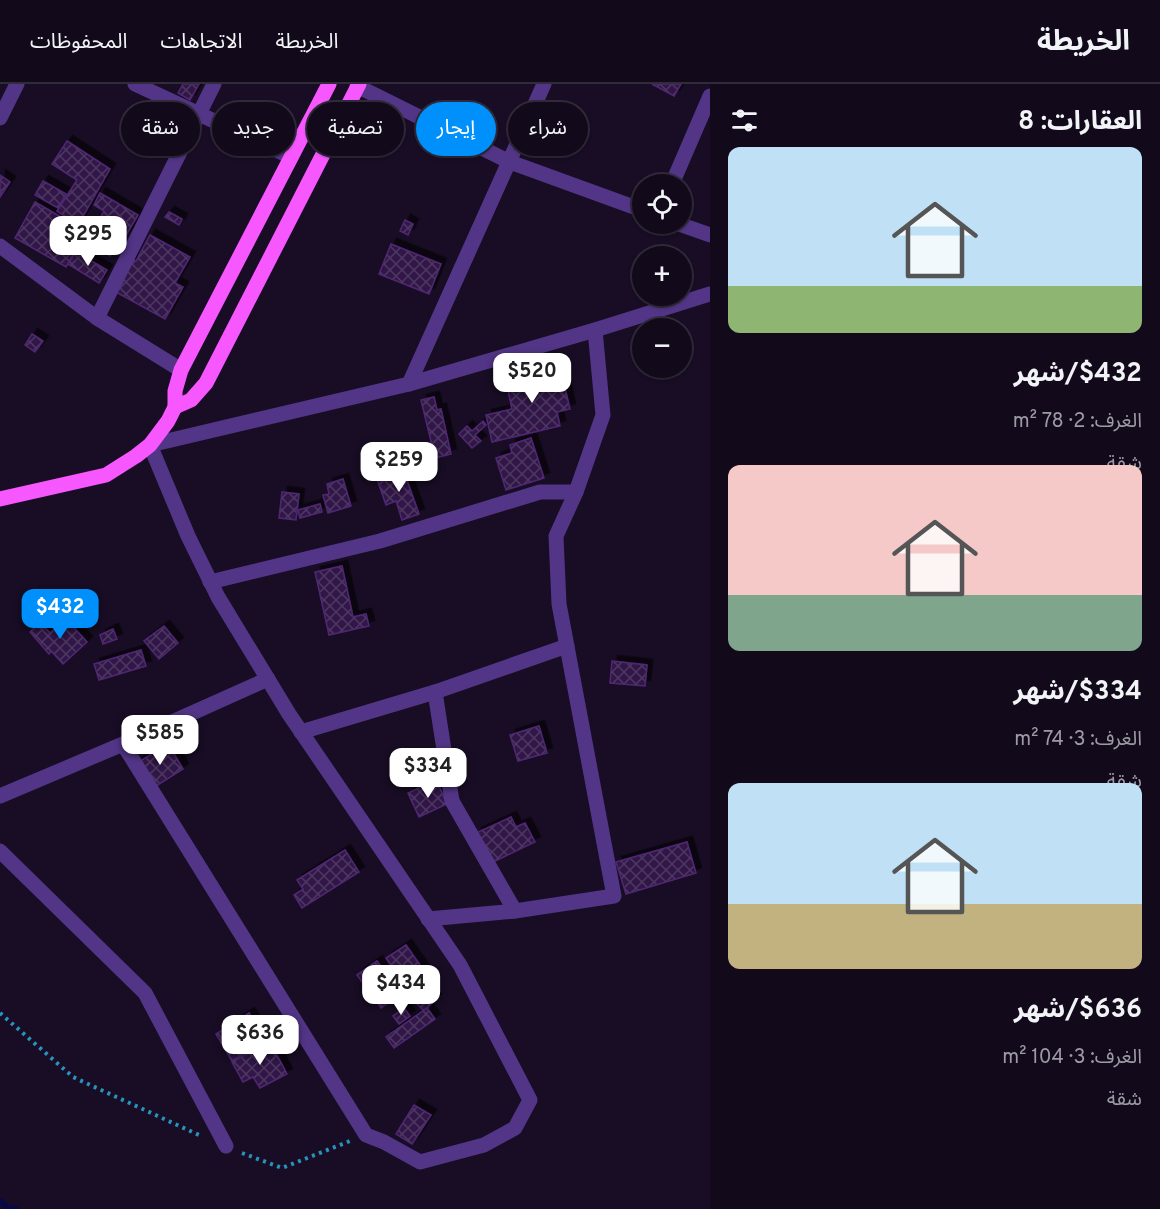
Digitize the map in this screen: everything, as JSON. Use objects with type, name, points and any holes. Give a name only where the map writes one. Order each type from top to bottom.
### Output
[{"type":"main road","points":[[0,500],[106,474],[122,466],[150,445],[168,421],[175,407],[175,391],[181,370],[328,84]]},
{"type":"main road","points":[[175,407],[191,400],[206,383],[358,85]]},
{"type":"street","points":[[0,118],[17,84]]},
{"type":"street","points":[[135,84],[173,102]]},
{"type":"street","points":[[200,112],[214,84]]},
{"type":"street","points":[[409,384],[544,84]]},
{"type":"street","points":[[358,85],[510,162],[632,206]]},
{"type":"street","points":[[676,174],[710,96]]},
{"type":"street","points":[[200,114],[291,157]]},
{"type":"street","points":[[97,318],[178,156]]},
{"type":"street","points":[[692,229],[710,235]]},
{"type":"street","points":[[0,246],[97,318],[181,370]]},
{"type":"street","points":[[123,744],[366,1135],[420,1162],[484,1145],[515,1128],[530,1100],[460,965],[301,732],[210,582],[150,445],[409,384],[710,294]]},
{"type":"street","points":[[428,919],[515,911],[614,896],[559,604],[556,536],[576,492],[603,415],[595,330]]},
{"type":"street","points":[[210,582],[380,541],[540,492],[576,492]]},
{"type":"street","points":[[301,732],[435,692],[567,646]]},
{"type":"street","points":[[0,796],[123,744],[268,678]]},
{"type":"street","points":[[435,692],[452,801],[515,911]]},
{"type":"street","points":[[0,851],[145,993],[226,1146]]},
{"type":"path","points":[[0,1012],[73,1077],[226,1146],[282,1168],[366,1135]]},
{"type":"building","points":[[183,84],[199,84],[190,100],[178,93]]},
{"type":"building","points":[[652,84],[681,84],[674,96]]},
{"type":"building","points":[[67,141],[110,169],[78,225],[57,211],[77,180],[52,164]]},
{"type":"building","points":[[0,175],[10,182],[0,197]]},
{"type":"building","points":[[43,181],[66,194],[58,208],[35,195]]},
{"type":"building","points":[[100,193],[138,215],[125,237],[98,222],[104,211],[94,205]]},
{"type":"building","points":[[35,202],[61,217],[58,222],[77,233],[68,248],[75,251],[66,267],[15,238]]},
{"type":"building","points":[[169,212],[182,219],[179,225],[165,217]]},
{"type":"building","points":[[405,220],[413,224],[408,235],[400,231]]},
{"type":"building","points":[[98,225],[121,240],[110,256],[87,240]]},
{"type":"building","points":[[150,235],[190,257],[175,283],[183,287],[165,319],[114,291],[131,259],[136,261]]},
{"type":"building","points":[[391,244],[441,264],[429,294],[379,274]]},
{"type":"building","points":[[76,252],[107,270],[99,283],[68,264]]},
{"type":"building","points":[[32,334],[43,341],[35,352],[25,345]]},
{"type":"building","points":[[558,359],[570,409],[557,412],[560,426],[492,442],[486,415],[512,409],[507,386],[534,380],[531,366]]},
{"type":"building","points":[[434,397],[437,410],[441,409],[451,454],[435,458],[421,400]]},
{"type":"building","points":[[483,421],[486,425],[475,435],[481,441],[472,448],[459,434],[467,426],[472,431]]},
{"type":"building","points":[[531,438],[544,478],[506,490],[496,458],[512,453],[510,445]]},
{"type":"building","points":[[403,469],[419,514],[402,520],[396,501],[386,505],[377,479]]},
{"type":"building","points":[[343,479],[351,506],[328,513],[323,495],[329,494],[327,484]]},
{"type":"building","points":[[282,492],[299,494],[296,520],[279,518]]},
{"type":"building","points":[[320,504],[322,512],[300,518],[298,510]]},
{"type":"building","points":[[342,566],[353,617],[366,614],[369,626],[329,635],[315,572]]},
{"type":"building","points":[[66,619],[87,642],[63,664],[51,651],[49,654],[30,632],[40,622],[50,633]]},
{"type":"building","points":[[164,626],[178,643],[159,659],[144,641]]},
{"type":"building","points":[[113,629],[117,639],[103,644],[100,635]]},
{"type":"building","points":[[141,650],[146,666],[99,680],[94,664]]},
{"type":"building","points":[[612,661],[647,665],[645,686],[610,683]]},
{"type":"building","points":[[539,726],[547,753],[518,761],[510,735]]},
{"type":"building","points":[[168,744],[183,769],[153,788],[137,763]]},
{"type":"building","points":[[436,780],[447,804],[419,817],[408,793]]},
{"type":"building","points":[[511,817],[516,827],[525,823],[535,842],[491,863],[476,833]]},
{"type":"building","points":[[687,842],[696,873],[626,894],[616,862]]},
{"type":"building","points":[[345,850],[359,872],[302,908],[294,895],[303,889],[297,880]]},
{"type":"building","points":[[406,945],[427,975],[381,1008],[357,975],[377,961],[385,972],[392,967],[386,958]]},
{"type":"building","points":[[422,985],[436,999],[424,1011],[410,997]]},
{"type":"building","points":[[404,1008],[410,1016],[399,1024],[393,1016]]},
{"type":"building","points":[[427,1008],[435,1019],[394,1048],[386,1037]]},
{"type":"building","points":[[249,1013],[266,1040],[232,1061],[216,1034]]},
{"type":"building","points":[[270,1042],[287,1074],[260,1088],[253,1077],[243,1082],[232,1062]]},
{"type":"building","points":[[414,1105],[431,1115],[412,1144],[396,1134]]},
{"type":"waterway","points":[[0,1201],[8,1208],[16,1209]]}]
